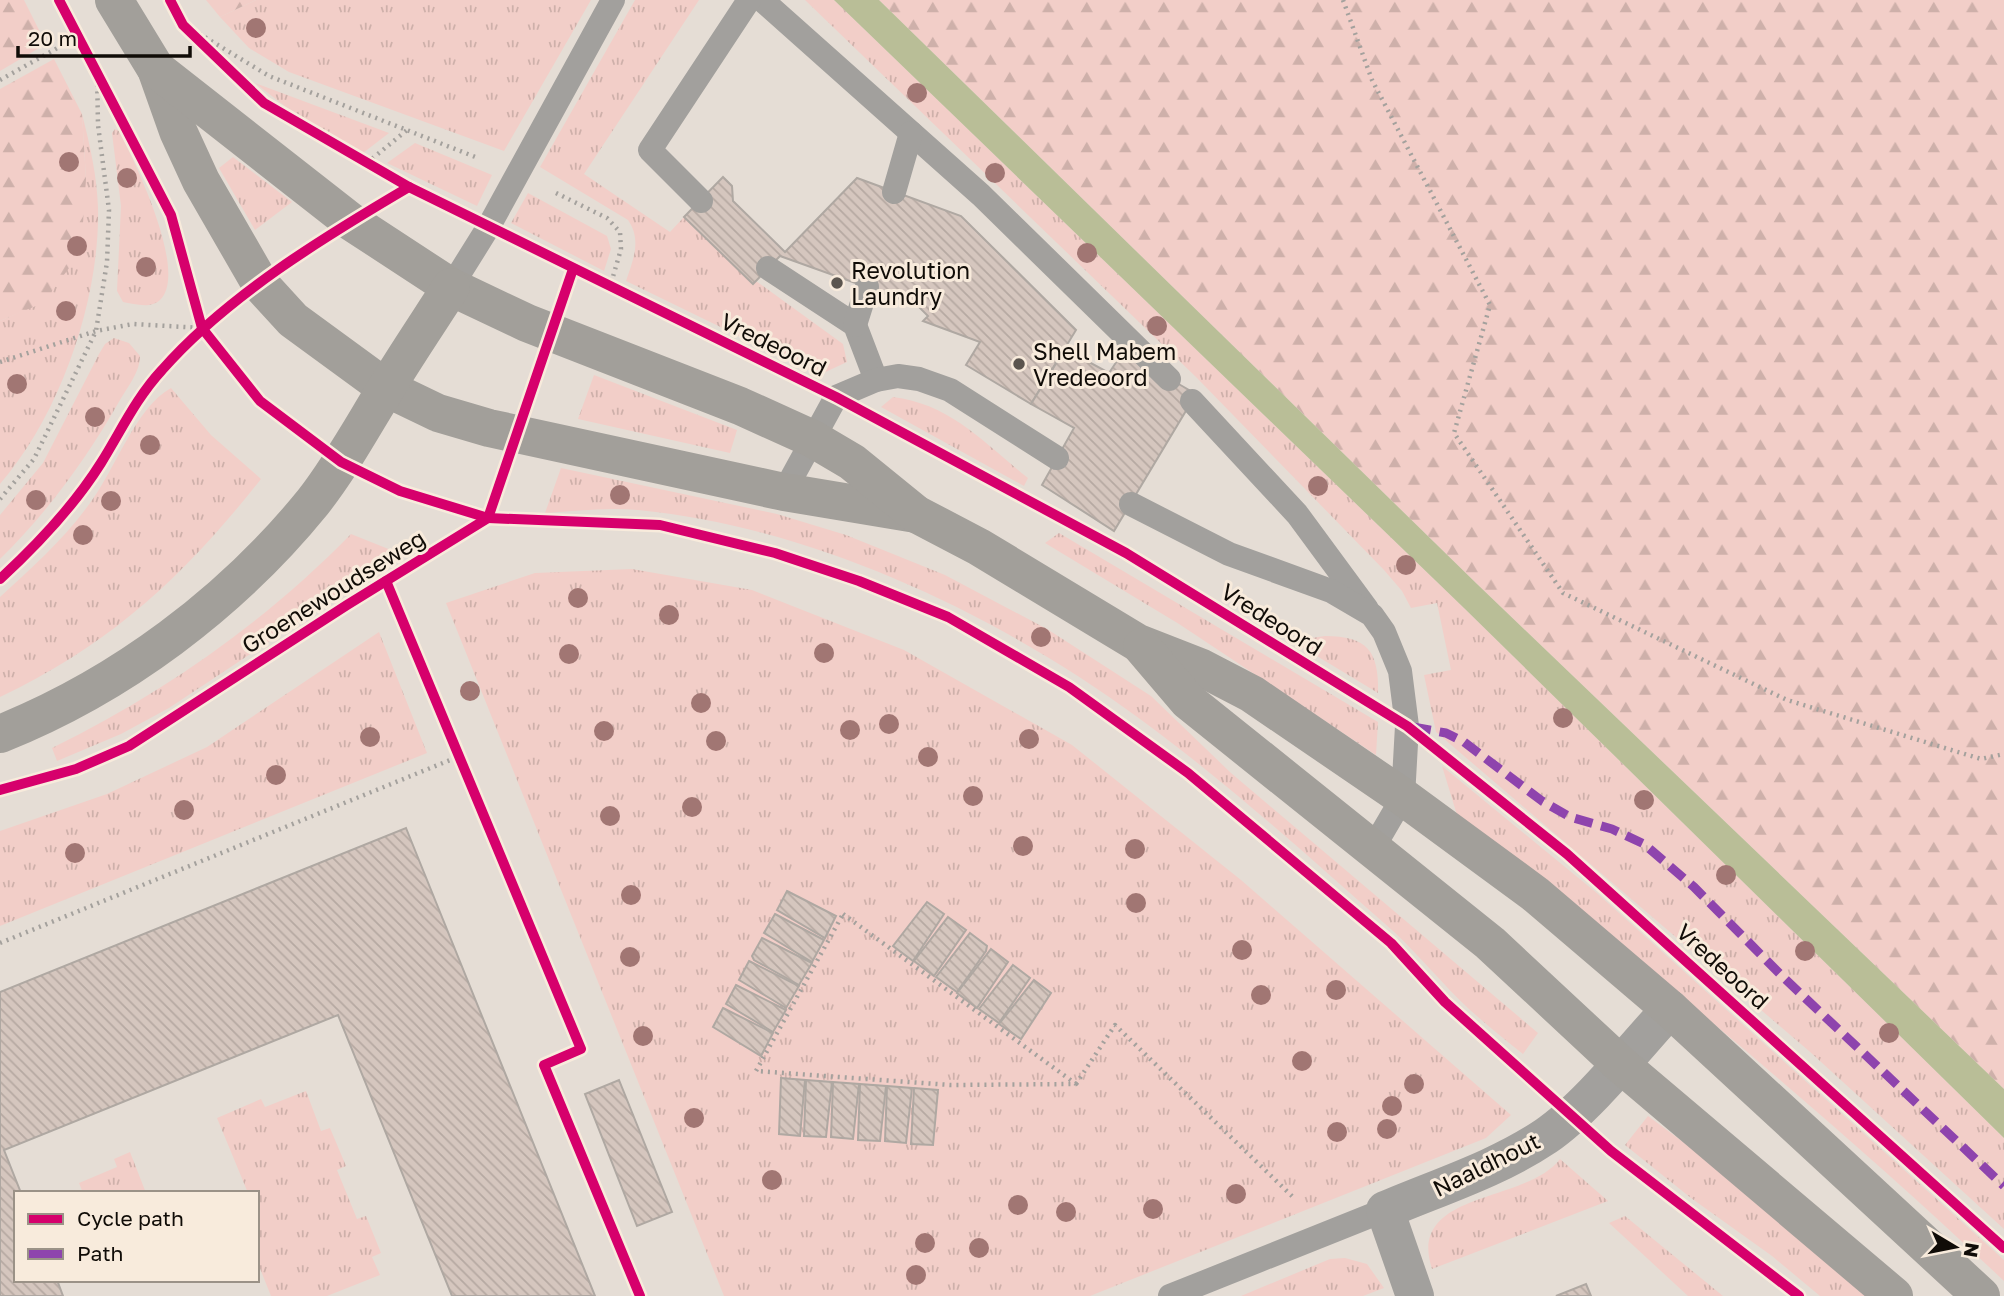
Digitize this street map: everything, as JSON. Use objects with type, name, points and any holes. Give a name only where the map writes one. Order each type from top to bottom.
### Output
[{"type":"street","points":[[114,0],[156,69],[178,131],[201,181],[261,285],[293,320],[386,388],[438,413],[489,428],[784,492],[916,514]]},
{"type":"street","points":[[156,69],[350,221],[451,287],[527,323],[740,406],[813,439],[852,461],[916,514],[979,547],[1138,643],[1202,668],[1252,694],[1403,797],[1535,894],[1670,1009],[1981,1296]]},
{"type":"street","points":[[0,734],[91,692],[150,653],[223,594],[281,538],[314,501],[451,287]]},
{"type":"street","points":[[1138,643],[1188,701],[1490,943],[1620,1063],[1894,1296]]},
{"type":"street","name":"Naaldhout","points":[[1385,1210],[1525,1149],[1556,1127],[1670,1009]]},
{"type":"street","points":[[1385,1210],[1415,1296]]},
{"type":"lane","points":[[451,287],[489,226],[613,0]]},
{"type":"lane","points":[[701,201],[650,150],[749,0]]},
{"type":"lane","points":[[762,0],[981,195],[1169,379]]},
{"type":"lane","points":[[894,192],[911,133]]},
{"type":"lane","points":[[768,268],[855,325],[876,380]]},
{"type":"lane","points":[[855,325],[867,287]]},
{"type":"lane","points":[[784,492],[836,397],[876,380],[898,376],[919,379],[950,390],[1057,458]]},
{"type":"lane","points":[[1192,401],[1297,514],[1389,641],[1400,671],[1406,726],[1403,797],[1372,850]]},
{"type":"lane","points":[[1131,504],[1229,554],[1331,591],[1372,615]]},
{"type":"lane","points":[[1170,1296],[1385,1210]]},
{"type":"path","points":[[1343,0],[1372,80],[1490,305],[1454,433],[1563,593],[1787,700],[1981,759],[2004,754]]},
{"type":"path","points":[[73,24],[86,47]]},
{"type":"path","points":[[184,24],[269,76],[516,173],[607,218],[620,232],[621,249],[610,287]]},
{"type":"path","points":[[184,24],[219,59]]},
{"type":"path","points":[[0,80],[80,36]]},
{"type":"path","points":[[92,57],[110,93]]},
{"type":"path","points":[[0,499],[34,459],[96,331],[107,262],[109,210],[98,124],[97,68]]},
{"type":"path","points":[[356,156],[373,166],[408,130]]},
{"type":"path","points":[[597,281],[622,293]]},
{"type":"path","points":[[198,332],[261,285]]},
{"type":"path","points":[[198,315],[198,332]]},
{"type":"path","points":[[0,362],[96,331],[133,324],[198,332],[210,338]]},
{"type":"path","points":[[455,744],[465,769]]},
{"type":"path","points":[[0,943],[460,756]]},
{"type":"path","points":[[844,914],[1076,1084],[950,1085],[756,1071],[844,914]]},
{"type":"path","points":[[1076,1084],[1115,1025],[1297,1202],[1313,1238]]},
{"type":"green space","points":[[0,0],[24,0],[46,44],[0,71]]},
{"type":"green space","points":[[206,0],[256,0],[220,17]]},
{"type":"green space","points":[[256,0],[591,0],[504,151],[289,72],[249,48],[220,17]]},
{"type":"green space","points":[[635,0],[699,0],[584,174],[670,232],[684,217],[753,283],[756,281],[843,344],[847,362],[819,375],[626,281],[635,243],[635,235],[628,220],[540,167]]},
{"type":"green space","points":[[805,0],[834,0],[1464,608],[2004,1138],[2004,1229],[1809,1051],[1436,732],[1424,675],[1451,670],[1437,603],[1411,608],[1402,591],[1384,570],[1196,377]]},
{"type":"green space","points":[[879,0],[2004,0],[2004,1089],[1477,584]]},
{"type":"green space","points":[[54,59],[82,114],[86,179],[81,252],[43,303],[0,321],[0,89]]},
{"type":"green space","points":[[255,83],[389,133],[363,153],[286,107]]},
{"type":"green space","points":[[82,114],[93,161],[98,208],[97,243],[84,318],[58,391],[41,425],[0,484],[0,321],[43,302],[86,179]]},
{"type":"green space","points":[[115,129],[119,131],[136,166],[164,242],[168,266],[167,286],[160,300],[152,304],[123,302],[117,291],[121,206],[112,133]]},
{"type":"green space","points":[[415,143],[492,175],[477,206],[387,163]]},
{"type":"green space","points":[[233,157],[292,202],[255,230],[219,168]]},
{"type":"green space","points":[[528,193],[607,236],[611,249],[604,271],[511,223]]},
{"type":"green space","points":[[114,338],[129,343],[140,356],[133,379],[66,484],[0,559],[0,515],[43,463],[99,354],[105,344]]},
{"type":"green space","points":[[594,375],[737,430],[730,453],[578,419]]},
{"type":"green space","points":[[171,388],[211,435],[261,479],[204,546],[144,604],[77,654],[0,697],[0,597],[48,552],[80,516],[99,489],[136,424],[158,397]]},
{"type":"green space","points":[[893,397],[933,408],[966,427],[1028,478],[1024,486],[881,407]]},
{"type":"green space","points":[[561,468],[777,514],[846,535],[945,575],[1047,629],[1151,696],[1231,773],[1538,1033],[1523,1054],[1470,1010],[1393,931],[1238,796],[1140,719],[1027,645],[902,582],[837,556],[771,535],[704,520],[638,510],[603,509],[545,513]]},
{"type":"green space","points":[[1059,533],[1378,722],[1376,755],[1179,624],[1045,543]]},
{"type":"green space","points":[[351,534],[401,554],[169,708],[121,734],[57,761],[52,748],[134,704],[211,654],[283,597]]},
{"type":"green space","points":[[632,569],[752,590],[904,650],[1072,745],[1241,880],[1511,1115],[1486,1138],[1090,1296],[724,1296],[446,603],[535,573]]},
{"type":"green space","points":[[379,632],[427,753],[0,926],[0,831],[107,794],[207,747]]},
{"type":"green space","points":[[1325,636],[1351,639],[1368,649],[1376,666],[1378,693],[1292,641]]},
{"type":"green space","points":[[1442,766],[1598,894],[2004,1260],[2004,1281],[1804,1100],[1597,927],[1457,815]]},
{"type":"green space","points":[[306,1091],[321,1131],[330,1128],[346,1166],[337,1170],[357,1219],[366,1216],[381,1253],[372,1257],[380,1275],[327,1296],[271,1296],[259,1266],[259,1191],[247,1191],[217,1118],[261,1099],[265,1107]]},
{"type":"green space","points":[[1648,1116],[1756,1196],[1869,1296],[1820,1296],[1772,1256],[1691,1198],[1625,1145]]},
{"type":"green space","points":[[130,1152],[145,1191],[82,1191],[79,1183],[117,1167],[114,1159]]},
{"type":"green space","points":[[1560,1159],[1608,1201],[1432,1269],[1429,1243],[1436,1225],[1452,1211],[1522,1184],[1544,1173]]},
{"type":"green space","points":[[1625,1216],[1723,1296],[1688,1296],[1609,1223]]},
{"type":"green space","points":[[1345,1258],[1367,1264],[1384,1288],[1363,1296],[1241,1296],[1330,1259]]},
{"type":"shaded area","points":[[834,0],[879,0],[1477,584],[2004,1089],[2004,1138],[1464,608]]},
{"type":"building","points":[[723,177],[732,186],[733,201],[785,252],[857,178],[961,216],[1076,330],[1031,404],[966,365],[980,342],[923,321],[928,316],[917,305],[780,256],[753,284],[684,217]]},
{"type":"building","points":[[1065,349],[1109,373],[1123,352],[1196,394],[1114,531],[1042,485],[1074,428],[1031,404]]},
{"type":"building","points":[[406,828],[595,1296],[452,1296],[338,1015],[4,1150],[20,1191],[14,1191],[14,1282],[58,1282],[63,1296],[0,1296],[0,992]]},
{"type":"building","points":[[787,891],[836,916],[825,938],[777,910]]},
{"type":"building","points":[[927,902],[944,914],[913,961],[893,946]]},
{"type":"building","points":[[775,914],[824,940],[812,962],[764,933]]},
{"type":"building","points":[[948,917],[966,930],[934,976],[914,961]]},
{"type":"building","points":[[970,933],[987,946],[986,951],[957,992],[936,977]]},
{"type":"building","points":[[762,938],[812,963],[799,985],[754,960],[752,956]]},
{"type":"building","points":[[991,949],[1008,962],[977,1008],[957,993]]},
{"type":"building","points":[[749,961],[799,986],[786,1008],[739,980]]},
{"type":"building","points":[[1013,965],[1030,978],[999,1023],[979,1009]]},
{"type":"building","points":[[1034,980],[1051,993],[1021,1039],[999,1024]]},
{"type":"building","points":[[736,985],[786,1010],[773,1032],[726,1004]]},
{"type":"building","points":[[723,1008],[773,1033],[761,1056],[713,1027]]},
{"type":"building","points":[[781,1078],[805,1080],[800,1136],[779,1134]]},
{"type":"building","points":[[619,1080],[672,1212],[637,1226],[585,1094]]},
{"type":"building","points":[[806,1080],[832,1082],[826,1137],[804,1136]]},
{"type":"building","points":[[833,1082],[859,1084],[853,1139],[831,1137]]},
{"type":"building","points":[[860,1084],[886,1086],[880,1141],[858,1140]]},
{"type":"building","points":[[887,1086],[912,1088],[906,1143],[885,1141]]},
{"type":"building","points":[[914,1088],[938,1090],[933,1145],[911,1144]]},
{"type":"building","points":[[1586,1284],[1591,1296],[1556,1296]]},
{"type":"marked path","points":[[1413,727],[1446,733],[1464,742],[1542,801],[1570,817],[1612,829],[1644,844],[1694,887],[1783,977],[2004,1186]]},
{"type":"cycle path","points":[[59,0],[171,215],[202,328],[260,401],[341,462],[400,491],[488,518],[660,525],[775,553],[859,581],[948,617],[1069,687],[1188,773],[1391,943],[1445,1002],[1611,1151],[1799,1296]]},
{"type":"cycle path","name":"Vredeoord","points":[[170,0],[183,25],[264,103],[409,187],[836,397],[1126,553],[1407,726],[1567,854],[2004,1248]]},
{"type":"cycle path","points":[[0,579],[67,510],[101,463],[144,392],[188,343],[216,317],[278,270],[409,187]]},
{"type":"cycle path","name":"Groenewoudseweg","points":[[0,790],[76,769],[129,746],[347,605],[488,518],[573,269]]},
{"type":"cycle path","name":"Groenewoudseweg","points":[[386,581],[581,1049],[544,1065],[640,1296]]},
{"type":"place","name":"Revolution Laundry","points":[[837,283]]},
{"type":"place","name":"Shell Mabem Vredeoord","points":[[1019,364]]}]
